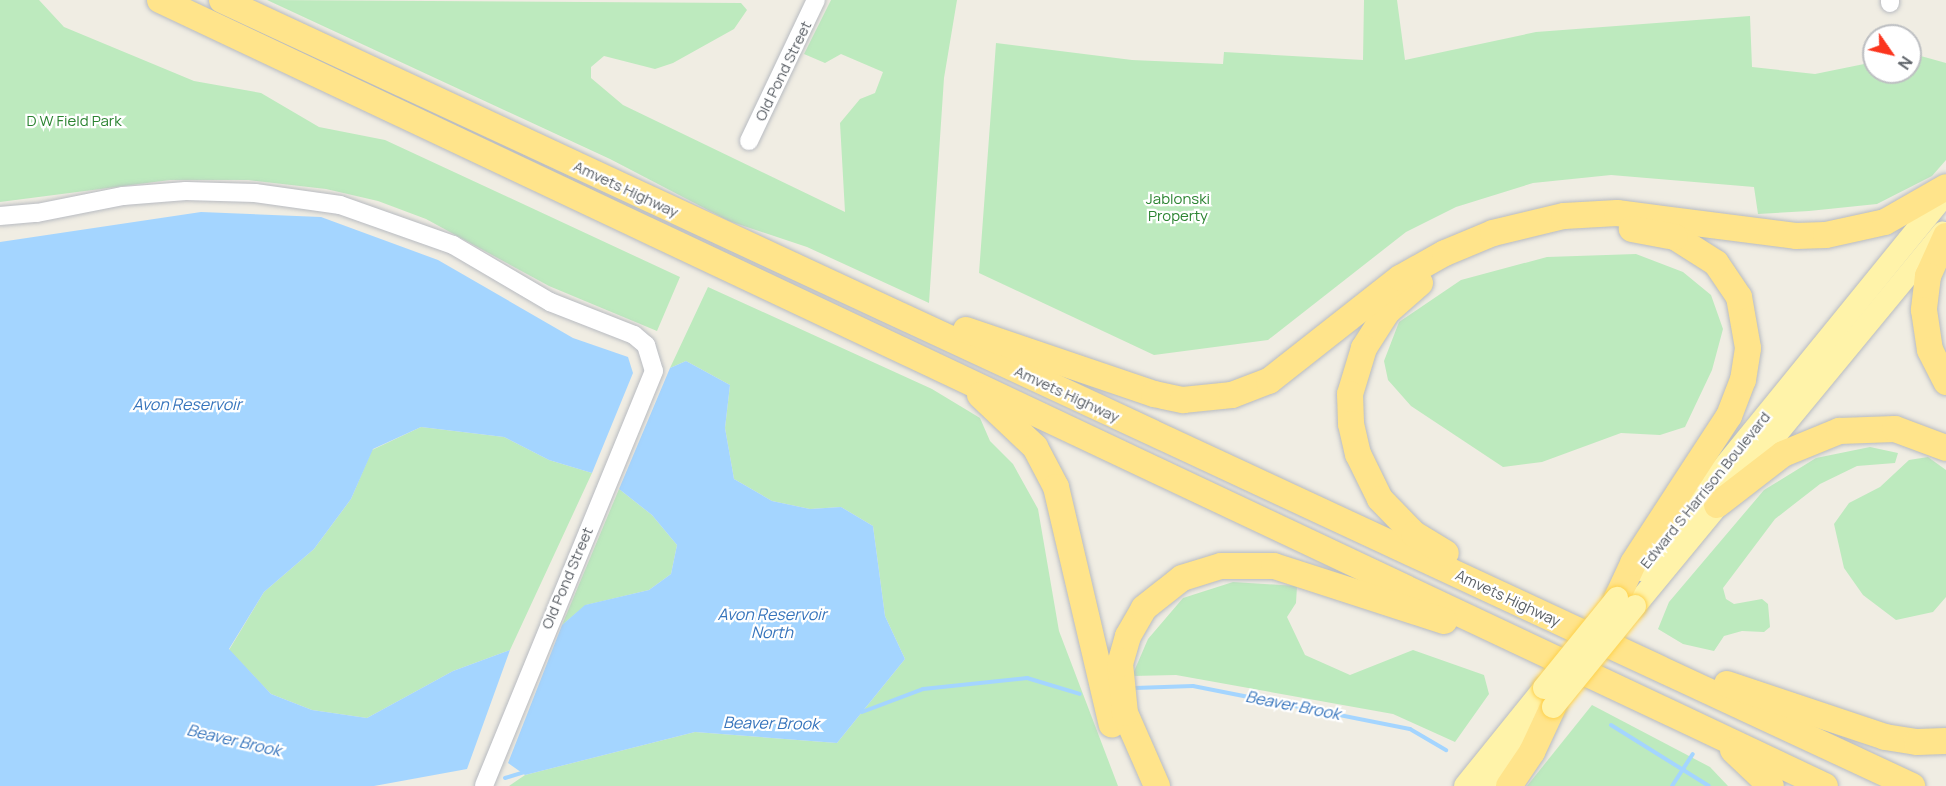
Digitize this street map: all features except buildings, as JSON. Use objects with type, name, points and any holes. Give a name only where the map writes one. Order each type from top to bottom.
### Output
[{"type":"highway","name":"Amvets Highway","points":[[160,0],[1825,786]]},
{"type":"highway","name":"Amvets Highway","points":[[222,0],[1912,786]]},
{"type":"highway","points":[[899,316],[944,322],[1154,394],[1183,400],[1232,395],[1269,381],[1408,273],[1493,233],[1563,216],[1617,213],[1796,236],[1826,235],[1885,222],[1946,187]]},
{"type":"highway","points":[[1487,588],[1395,517],[1367,478],[1351,424],[1350,394],[1358,360],[1376,326],[1399,299],[1461,261],[1530,237],[1573,230],[1630,228],[1675,237],[1716,263],[1739,297],[1748,348],[1743,381],[1729,416],[1633,563],[1626,602]]},
{"type":"highway","points":[[1946,236],[1928,276],[1924,310],[1930,350],[1946,382]]},
{"type":"highway","points":[[966,379],[1028,439],[1056,487],[1067,522],[1108,712],[1140,786]]},
{"type":"highway","points":[[1717,505],[1783,454],[1839,431],[1895,429],[1946,448]]},
{"type":"highway","points":[[1157,786],[1125,713],[1120,664],[1128,636],[1144,608],[1182,578],[1221,566],[1274,567],[1439,621],[1490,629]]},
{"type":"highway","points":[[1688,681],[1726,684],[1885,737],[1917,742],[1946,741]]},
{"type":"highway","points":[[1509,786],[1532,752],[1549,698]]},
{"type":"highway","points":[[1723,739],[1771,786]]},
{"type":"main road","name":"Edward S Harrison Boulevard","points":[[1489,786],[1549,698],[1946,194]]},
{"type":"main road","name":"Edward S Harrison Boulevard","points":[[1626,602],[1717,505],[1946,228]]},
{"type":"main road","name":"Edward S Harrison Boulevard","points":[[1465,786],[1549,698]]},
{"type":"street","name":"Old Pond Street","points":[[749,141],[816,0]]},
{"type":"street","name":"Old Pond Street","points":[[0,216],[37,213],[123,196],[208,190],[284,195],[340,205],[432,236],[550,302],[634,335],[652,355],[654,371],[492,759],[484,786]]},
{"type":"street","points":[[473,786],[492,759]]},
{"type":"green space","name":"D W Field Park","points":[[0,0],[39,0],[64,27],[194,81],[261,93],[319,127],[385,140],[680,277],[657,331],[549,286],[426,219],[378,201],[326,189],[248,180],[170,180],[0,202]]},
{"type":"green space","points":[[267,0],[741,3],[747,10],[734,29],[673,63],[655,69],[604,56],[591,67],[591,78],[623,105],[845,212],[840,123],[860,99],[875,93],[883,72],[841,54],[825,63],[804,54],[831,0],[957,0],[944,78],[929,303],[807,247],[729,221],[610,159]]},
{"type":"green space","name":"Jablonski Property","points":[[1364,0],[1397,0],[1405,60],[1536,32],[1750,16],[1752,67],[1815,74],[1862,64],[1862,84],[1922,84],[1922,56],[1946,63],[1946,160],[1932,176],[1877,204],[1758,214],[1754,187],[1611,175],[1533,183],[1456,207],[1406,232],[1268,340],[1154,355],[979,273],[996,43],[1132,60],[1223,64],[1224,52],[1363,60]]},
{"type":"green space","points":[[1636,254],[1683,272],[1711,295],[1723,329],[1712,370],[1685,427],[1660,435],[1621,433],[1542,462],[1503,467],[1411,406],[1388,380],[1384,361],[1399,322],[1461,280],[1547,257]]},
{"type":"green space","points":[[708,287],[932,389],[980,418],[990,441],[1013,464],[1038,509],[1059,631],[1118,786],[509,786],[525,775],[695,732],[837,743],[905,659],[885,616],[873,526],[841,507],[810,509],[772,501],[734,479],[725,428],[730,385],[686,361],[670,368]]},
{"type":"green space","points":[[421,427],[504,437],[549,460],[592,473],[510,650],[453,671],[367,718],[312,710],[271,694],[229,650],[264,592],[314,549],[351,499],[372,450]]},
{"type":"green space","points":[[1870,447],[1898,453],[1895,463],[1857,466],[1820,484],[1775,519],[1723,588],[1726,599],[1734,604],[1762,599],[1768,604],[1770,627],[1764,632],[1742,631],[1724,636],[1714,651],[1683,644],[1658,629],[1669,602],[1764,490],[1816,458]]},
{"type":"green space","points":[[1928,457],[1946,470],[1946,597],[1933,612],[1896,620],[1863,595],[1844,568],[1834,524],[1849,503],[1880,487],[1909,460]]},
{"type":"green space","points":[[619,489],[652,515],[677,545],[671,574],[649,590],[586,605],[562,625]]},
{"type":"green space","points":[[1233,582],[1297,586],[1296,603],[1287,617],[1305,655],[1350,675],[1413,650],[1484,675],[1489,694],[1455,742],[1393,714],[1176,675],[1132,676],[1148,639],[1183,598]]},
{"type":"green space","points":[[1592,705],[1710,767],[1728,786],[1527,786]]},
{"type":"water","name":"Avon Reservoir","points":[[201,212],[321,217],[438,260],[573,338],[628,357],[633,373],[592,473],[549,460],[504,437],[421,427],[373,449],[351,499],[314,549],[264,592],[229,649],[271,694],[312,710],[367,718],[453,671],[510,650],[467,769],[374,786],[0,786],[0,242]]},
{"type":"water","name":"Avon Reservoir North","points":[[686,361],[730,385],[725,428],[734,479],[772,501],[810,509],[841,507],[873,526],[885,616],[905,659],[837,743],[695,732],[525,775],[508,763],[562,625],[585,605],[649,590],[671,574],[677,545],[652,515],[619,489],[670,368]]},
{"type":"waterway","name":"Beaver Brook","points":[[862,712],[923,689],[1027,678],[1080,694]]},
{"type":"waterway","name":"Beaver Brook","points":[[1135,688],[1193,686],[1410,729],[1446,750]]},
{"type":"waterway","points":[[1611,725],[1709,786]]},
{"type":"waterway","points":[[1672,786],[1693,754]]},
{"type":"waterway","name":"Beaver Brook","points":[[505,778],[525,772]]}]
